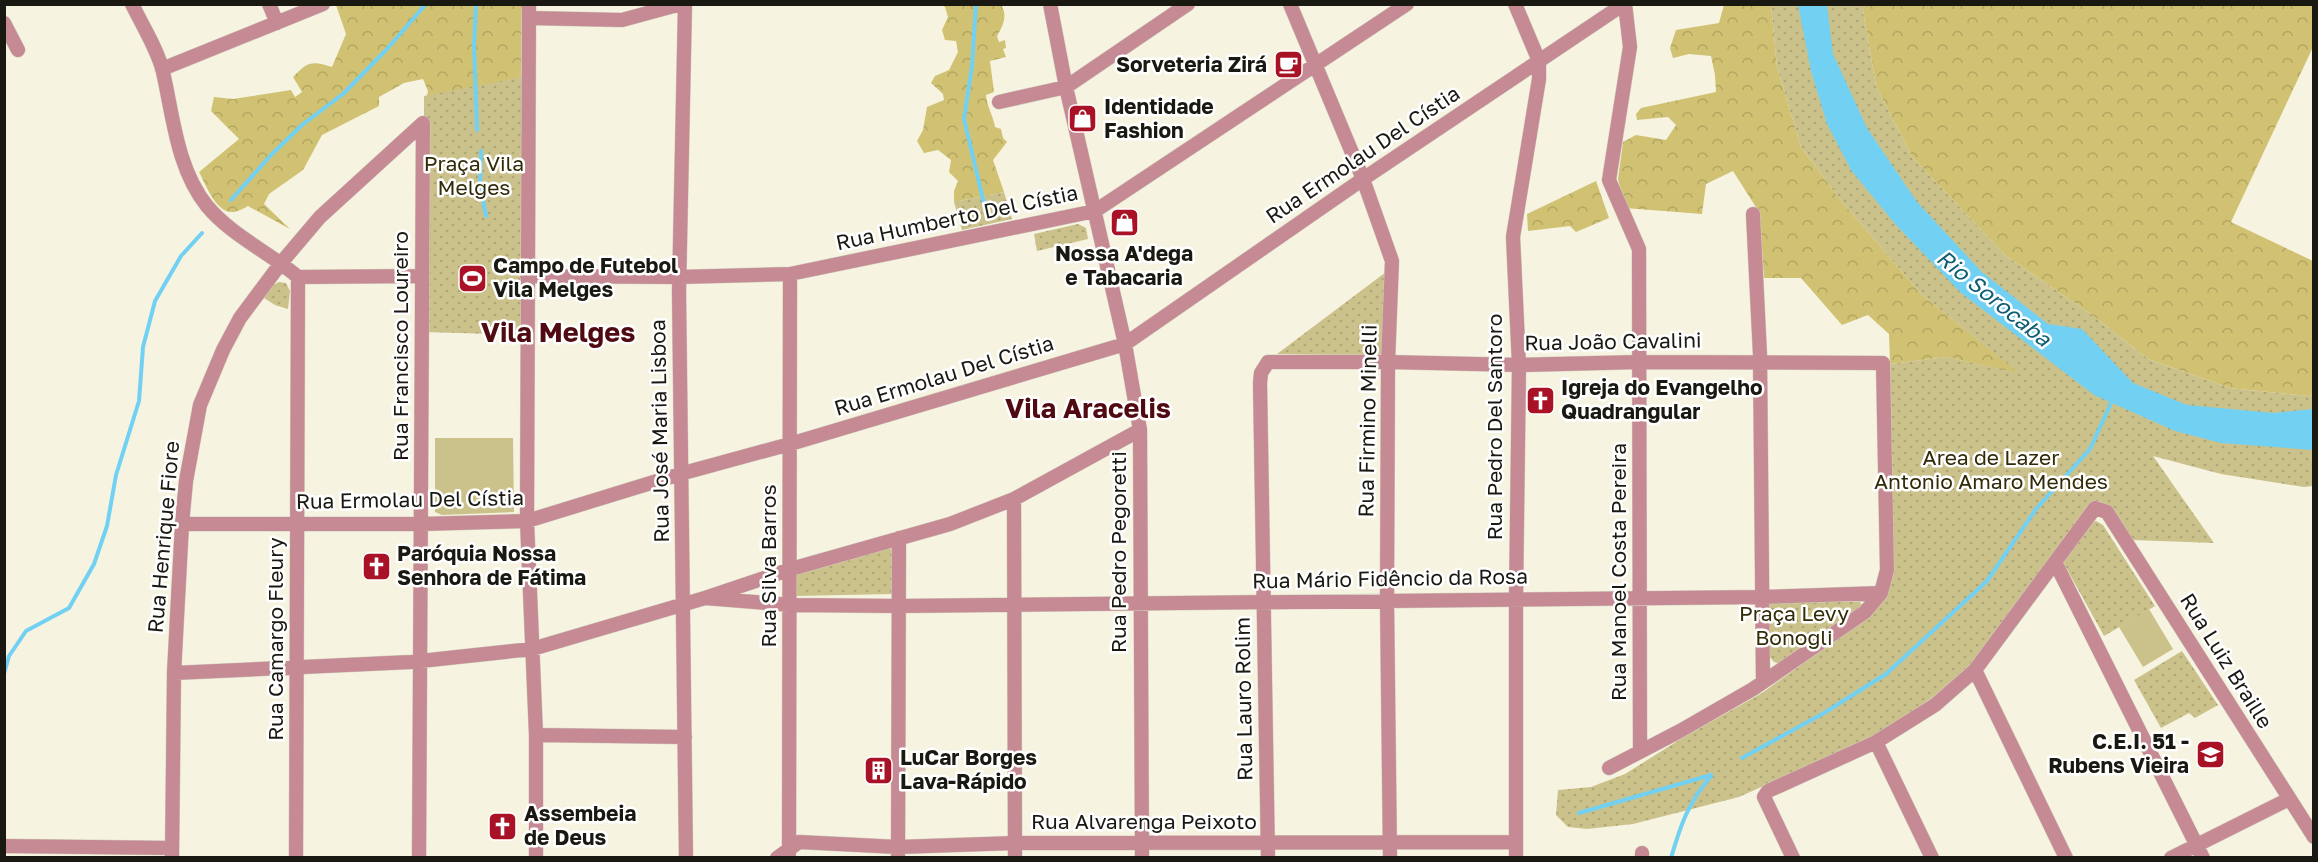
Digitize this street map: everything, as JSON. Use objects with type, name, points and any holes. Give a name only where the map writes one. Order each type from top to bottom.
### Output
[{"type":"street","points":[[132,4],[162,69],[177,139],[193,186],[207,206],[224,223],[298,277],[422,276]]},
{"type":"street","points":[[269,4],[278,23]]},
{"type":"street","points":[[162,69],[323,4]]},
{"type":"street","points":[[536,858],[536,735],[527,521],[529,11],[622,20],[683,4]]},
{"type":"street","name":"Rua José Maria Lisboa","points":[[683,4],[679,277],[686,858]]},
{"type":"street","name":"Rua Pedro Pegoretti","points":[[1050,4],[1066,87],[1125,344],[1140,430],[1142,858]]},
{"type":"street","points":[[999,102],[1066,87],[1188,4]]},
{"type":"street","name":"Rua Firmino Minelli","points":[[1290,4],[1363,179],[1392,261],[1388,362],[1387,600],[1390,858]]},
{"type":"street","name":"Rua Humberto Del Cístia","points":[[527,276],[679,277],[790,274],[1095,211],[1407,4]]},
{"type":"street","name":"Rua Pedro Del Santoro","points":[[1515,4],[1539,61],[1539,79],[1513,237],[1519,365],[1516,858]]},
{"type":"street","name":"Rua Ermolau Del Cístia","points":[[182,524],[421,524],[527,521],[1125,344],[1363,179],[1625,4]]},
{"type":"street","name":"Rua Manoel Costa Pereira","points":[[1625,4],[1630,47],[1610,180],[1639,249],[1640,751]]},
{"type":"street","points":[[4,23],[18,50]]},
{"type":"street","name":"Rua Henrique Fiore","points":[[172,853],[174,673],[182,524],[195,425],[207,384],[240,318],[281,263],[320,217],[423,123]]},
{"type":"street","name":"Rua Francisco Loureiro","points":[[419,858],[423,123]]},
{"type":"street","points":[[1753,214],[1759,362],[1763,682]]},
{"type":"street","name":"Rua Silva Barros","points":[[789,853],[790,274]]},
{"type":"street","name":"Rua Camargo Fleury","points":[[296,858],[298,277]]},
{"type":"street","name":"Rua João Cavalini","points":[[1268,362],[1519,365],[1639,362],[1880,362],[1884,366],[1887,570],[1881,593]]},
{"type":"street","name":"Rua Lauro Rolim","points":[[1268,362],[1260,373],[1268,858]]},
{"type":"street","points":[[174,673],[420,661],[532,650],[705,598],[791,569],[950,524],[1014,500],[1140,430]]},
{"type":"street","points":[[1014,500],[1015,858]]},
{"type":"street","name":"Rua Luiz Braille","points":[[2055,562],[2095,508],[2102,509],[2113,522],[2313,837]]},
{"type":"street","points":[[898,852],[899,538]]},
{"type":"street","points":[[1793,858],[1764,796],[1768,791],[1876,742],[1935,705],[1975,670],[2055,562],[2200,851]]},
{"type":"street","points":[[1610,768],[1680,731],[1763,682],[1865,612],[1881,593]]},
{"type":"street","name":"Rua Mário Fidêncio da Rosa","points":[[705,598],[791,605],[899,606],[1762,597],[1881,593]]},
{"type":"street","points":[[1975,670],[2066,858]]},
{"type":"street","points":[[536,735],[685,737]]},
{"type":"street","points":[[1876,742],[1932,858]]},
{"type":"street","points":[[2171,858],[2200,851],[2289,799]]},
{"type":"street","name":"Rua Alvarenga Peixoto","points":[[777,858],[789,853],[799,842],[898,852],[1015,843],[1516,842]]},
{"type":"street","points":[[4,846],[172,853]]},
{"type":"green space","points":[[1865,4],[2313,5],[2313,47],[2231,222],[2313,261],[2313,395],[2230,388],[2148,359],[2092,315],[2006,256],[1912,157],[1876,86],[1863,11]]},
{"type":"green space","points":[[336,5],[522,5],[521,77],[424,108],[428,91],[423,79],[404,83],[379,97],[379,106],[322,135],[303,170],[269,194],[264,204],[290,229],[248,206],[234,212],[222,208],[212,198],[199,172],[239,139],[211,111],[214,97],[233,99],[291,90],[295,97],[302,92],[293,77],[306,65],[319,63],[332,67],[346,34]]},
{"type":"green space","points":[[942,5],[1001,5],[1004,13],[1003,24],[997,36],[999,42],[1005,40],[1006,48],[1003,49],[1006,57],[990,61],[994,92],[986,95],[995,127],[1001,129],[1003,138],[1007,142],[993,160],[1004,192],[954,202],[954,191],[958,181],[949,172],[951,160],[938,150],[924,153],[917,141],[923,130],[927,107],[944,100],[943,94],[931,83],[935,76],[949,70],[958,52],[956,41],[945,40],[942,30],[948,17]]},
{"type":"green space","points":[[1724,5],[1771,5],[1777,67],[1801,147],[1840,199],[1921,294],[2021,374],[1946,357],[1890,364],[1889,334],[1868,315],[1842,325],[1801,278],[1764,278],[1759,212],[1733,171],[1706,184],[1702,214],[1625,208],[1618,179],[1623,142],[1636,135],[1666,140],[1676,125],[1668,117],[1637,120],[1636,114],[1641,108],[1716,92],[1711,56],[1689,54],[1673,58],[1670,48],[1676,30],[1719,23]]},
{"type":"green space","name":"Area de Lazer Antonio Amaro Mendes","points":[[1771,5],[1865,5],[1863,11],[1876,86],[1912,157],[2006,256],[2092,315],[2148,359],[2230,388],[2313,395],[2313,486],[2304,487],[2221,474],[2153,456],[2214,543],[2132,540],[2108,505],[2098,501],[2091,505],[1970,665],[1932,698],[1874,736],[1739,797],[1633,824],[1587,829],[1568,827],[1556,815],[1558,790],[1591,787],[1625,774],[1684,737],[1762,693],[1869,616],[1885,594],[1890,364],[1946,357],[2019,373],[1921,294],[1840,199],[1801,147],[1777,67]]},
{"type":"green space","name":"Praça Vila Melges","points":[[526,76],[524,335],[424,332],[424,96]]},
{"type":"green space","points":[[1596,181],[1609,218],[1576,232],[1570,226],[1528,231],[1527,214]]},
{"type":"green space","points":[[1004,192],[1012,219],[962,230],[954,202]]},
{"type":"green space","points":[[1078,224],[1086,228],[1088,239],[1037,251],[1034,234]]},
{"type":"green space","points":[[1386,272],[1383,356],[1277,354]]},
{"type":"green space","points":[[279,282],[286,283],[290,291],[288,309],[264,298],[271,286]]},
{"type":"green space","points":[[435,438],[513,438],[514,512],[442,515],[435,512]]},
{"type":"green space","points":[[2096,521],[2103,525],[2155,606],[2104,636],[2064,564],[2065,553],[2088,524]]},
{"type":"green space","points":[[892,545],[894,594],[796,596],[794,569]]},
{"type":"green space","name":"Praça Levy Bonogli","points":[[1854,599],[1862,605],[1860,609],[1780,664],[1774,662],[1770,657],[1770,604]]},
{"type":"green space","points":[[2149,609],[2173,649],[2143,667],[2119,627]]},
{"type":"green space","points":[[2182,651],[2218,705],[2195,718],[2189,713],[2161,728],[2134,680]]},
{"type":"water","name":"Rio Sorocaba","points":[[1798,5],[1827,5],[1833,54],[1867,128],[1917,202],[1982,272],[2048,324],[2082,329],[2133,383],[2187,405],[2274,413],[2313,409],[2313,450],[2221,443],[2175,431],[2094,395],[1961,293],[1895,224],[1851,170],[1827,124],[1811,71]]},
{"type":"waterway","points":[[231,200],[271,155],[302,125],[343,94],[387,49],[426,4]]},
{"type":"waterway","points":[[476,4],[474,45],[477,130]]},
{"type":"waterway","points":[[976,4],[972,66],[964,119],[986,212]]},
{"type":"waterway","points":[[481,151],[480,184],[486,216]]},
{"type":"waterway","points":[[4,674],[9,656],[26,631],[69,608],[94,564],[107,526],[116,475],[139,401],[143,347],[155,301],[181,256],[202,233]]},
{"type":"waterway","points":[[1742,758],[1824,713],[1886,674],[1987,581],[2036,509],[2090,449],[2113,399]]},
{"type":"waterway","points":[[1579,813],[1711,775]]},
{"type":"waterway","points":[[1671,858],[1686,814],[1696,795],[1711,776]]},
{"type":"place","name":"Sorveteria Zirá","points":[[1288,65]]},
{"type":"place","name":"Identidade Fashion","points":[[1083,119]]},
{"type":"place","name":"Nossa A'dega e Tabacaria","points":[[1124,223]]},
{"type":"place","name":"Campo de Futebol Vila Melges","points":[[472,278]]},
{"type":"place","name":"Igreja do Evangelho Quadrangular","points":[[1540,400]]},
{"type":"place","name":"Paróquia Nossa Senhora de Fátima","points":[[376,566]]},
{"type":"place","name":"C.E.I. 51 - Rubens Vieira","points":[[2210,754]]},
{"type":"place","name":"LuCar Borges Lava-Rápido","points":[[879,770]]},
{"type":"place","name":"Assembeia de Deus","points":[[503,826]]},
{"type":"district","name":"Vila Melges","points":[[558,333]]},
{"type":"district","name":"Vila Aracelis","points":[[1088,409]]}]
